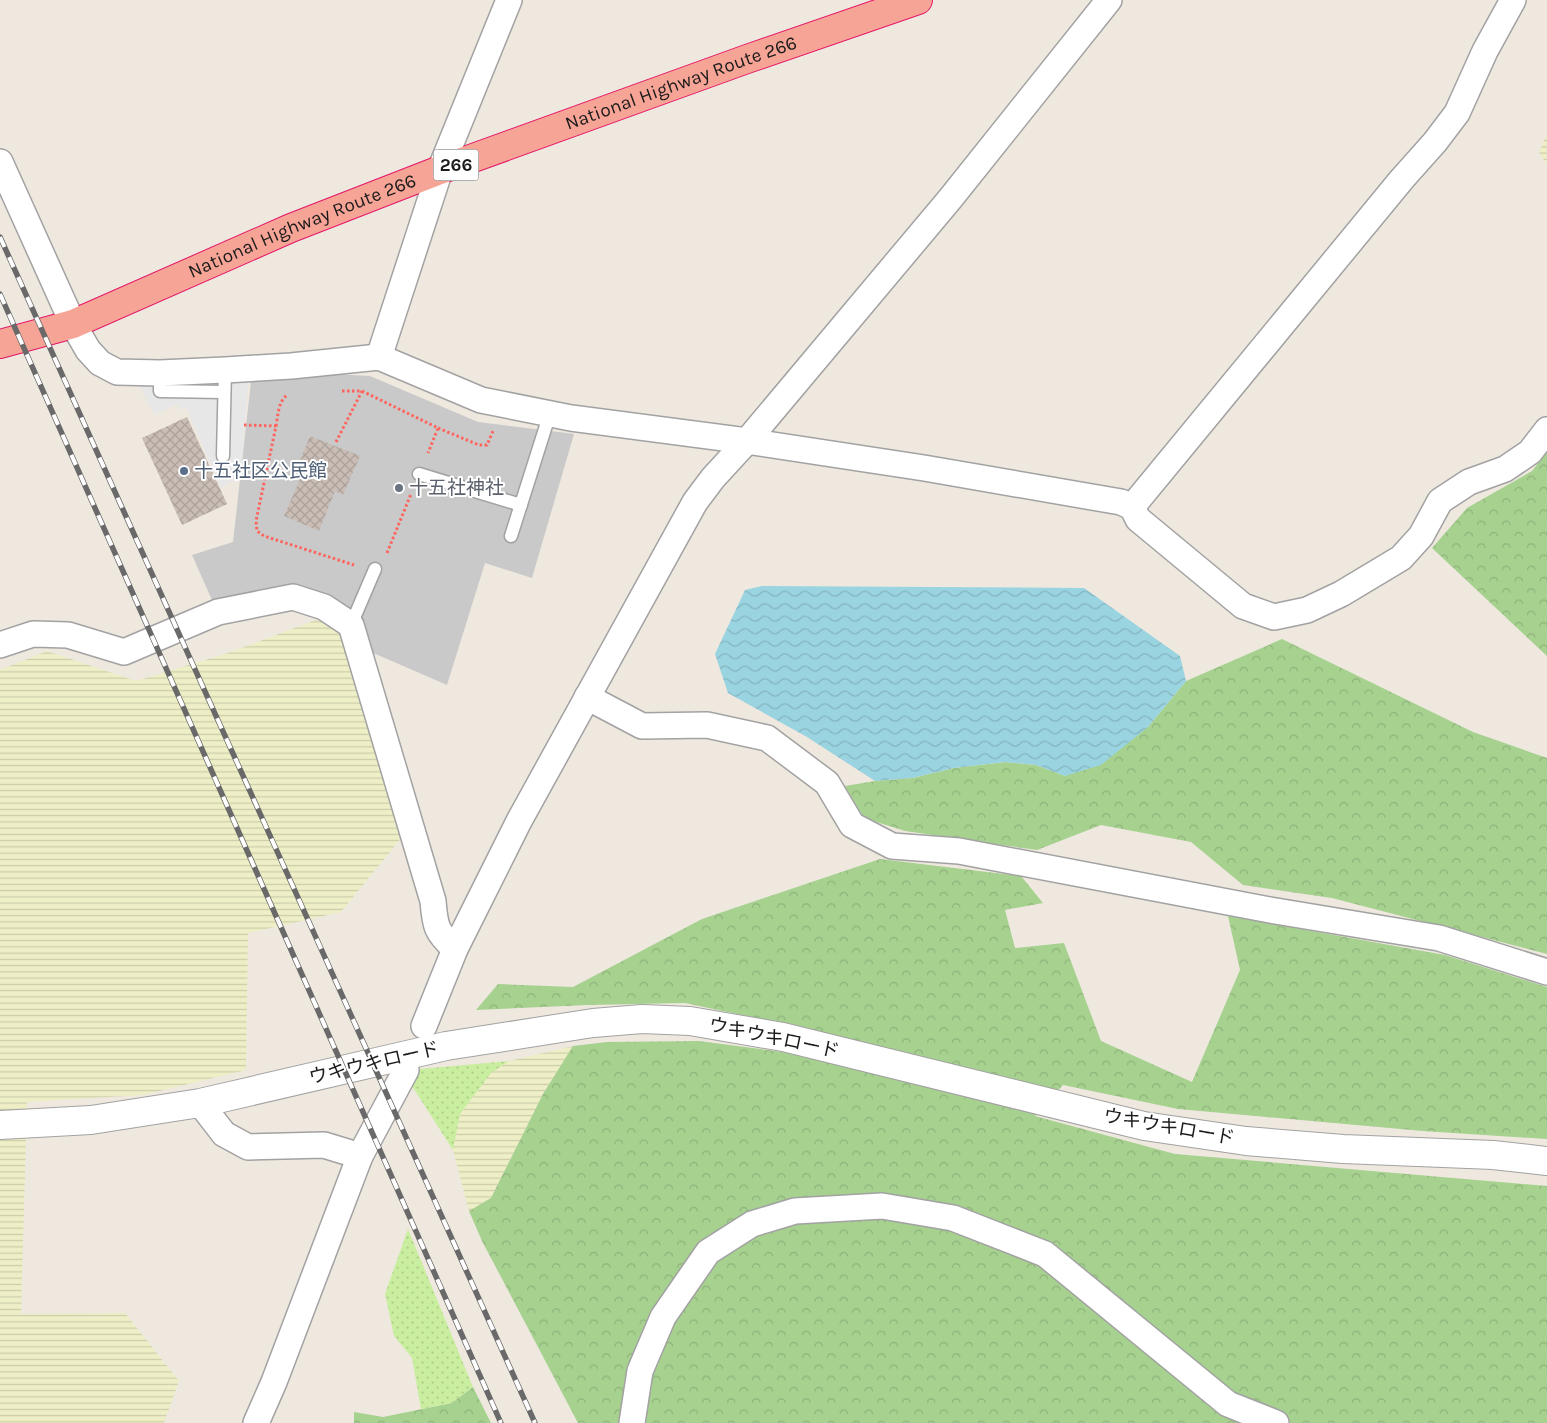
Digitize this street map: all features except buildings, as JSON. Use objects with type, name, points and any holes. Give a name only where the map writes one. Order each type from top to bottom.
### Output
[{"type":"highway","name":"National Highway Route 266","points":[[0,344],[73,324],[291,228],[440,170],[746,59],[918,0]]},
{"type":"street","points":[[379,357],[440,170],[509,0]]},
{"type":"street","points":[[424,1026],[455,949],[519,821],[695,502],[713,478],[747,441],[950,199],[1109,0]]},
{"type":"street","points":[[1132,507],[1457,114],[1485,51],[1513,0]]},
{"type":"street","points":[[0,162],[73,324],[88,350],[100,363],[117,372],[160,373],[225,381],[290,366],[379,357],[481,400],[550,414],[924,468],[1121,502],[1132,507],[1138,519],[1243,606],[1274,617],[1307,610],[1341,594],[1401,558],[1421,536],[1440,501],[1468,482],[1506,469],[1530,452],[1547,430]]},
{"type":"street","points":[[0,645],[33,634],[68,635],[124,652],[218,612],[293,597],[324,607],[351,625],[433,901],[434,921],[441,936],[455,949]]},
{"type":"street","points":[[586,697],[642,726],[707,725],[767,738],[827,783],[852,825],[892,846],[959,851],[1270,910],[1439,938],[1547,972]]},
{"type":"street","name":"ウキウキロード","points":[[0,1125],[91,1120],[200,1103],[446,1046],[593,1023],[642,1019],[690,1021],[783,1037],[1144,1126],[1256,1142],[1343,1150],[1493,1155],[1547,1161]]},
{"type":"street","points":[[256,1423],[274,1382],[360,1156],[406,1070]]},
{"type":"street","points":[[200,1103],[224,1134],[248,1147],[324,1145],[360,1156]]},
{"type":"street","points":[[632,1423],[640,1371],[664,1317],[708,1252],[752,1224],[795,1211],[882,1206],[953,1218],[1045,1254],[1228,1404],[1276,1423]]},
{"type":"lane","points":[[222,456],[225,381]]},
{"type":"lane","points":[[511,536],[550,414]]},
{"type":"lane","points":[[420,474],[521,505]]},
{"type":"lane","points":[[351,625],[375,569]]},
{"type":"path","points":[[336,442],[379,357]]},
{"type":"path","points":[[335,392],[362,391],[438,428],[479,444],[487,445],[500,404]]},
{"type":"path","points":[[289,393],[284,397],[280,406],[256,521],[257,531],[264,536],[367,569],[375,569],[382,565],[438,428]]},
{"type":"path","points":[[223,424],[276,426]]},
{"type":"shaded area","name":"十五社神社","points":[[293,372],[370,376],[478,422],[574,434],[532,578],[485,563],[447,685],[364,649],[328,604],[215,607],[192,555],[233,542],[252,373]]},
{"type":"shaded area","points":[[248,381],[241,477],[221,488],[186,407],[179,410],[177,404],[155,415],[139,385]]},
{"type":"green space","points":[[1547,134],[1547,165],[1539,152]]},
{"type":"green space","points":[[1547,452],[1547,656],[1432,548],[1467,508],[1532,471]]},
{"type":"green space","points":[[316,620],[342,629],[403,836],[341,912],[248,933],[246,1070],[143,1095],[27,1102],[21,1314],[125,1313],[179,1381],[164,1423],[0,1423],[0,670],[47,651],[136,681],[225,654]]},
{"type":"green space","points":[[1282,639],[1473,732],[1547,758],[1547,954],[1332,898],[1243,885],[1191,842],[1101,825],[1037,850],[905,831],[864,818],[845,786],[912,778],[954,768],[1005,762],[1036,765],[1065,776],[1148,727],[1186,681]]},
{"type":"green space","points":[[880,859],[1021,876],[1043,903],[1005,910],[1015,948],[1064,943],[1101,1041],[1192,1082],[1240,970],[1228,916],[1445,955],[1547,987],[1547,1139],[1423,1131],[1178,1109],[1063,1085],[1035,1116],[1175,1154],[1547,1186],[1547,1423],[578,1423],[482,1241],[469,1211],[491,1198],[543,1094],[573,1046],[607,1042],[699,1041],[805,1055],[812,1030],[685,1003],[476,1010],[498,984],[573,987],[702,919]]},
{"type":"green space","points":[[573,1046],[543,1094],[491,1198],[469,1211],[453,1150],[460,1114],[491,1073],[509,1061]]},
{"type":"green space","points":[[509,1061],[491,1073],[460,1114],[453,1150],[412,1086],[420,1069]]},
{"type":"green space","points":[[408,1229],[473,1387],[452,1403],[421,1409],[412,1358],[394,1336],[385,1294]]},
{"type":"green space","points":[[473,1387],[491,1423],[354,1423],[354,1412],[383,1417],[452,1403]]},
{"type":"water","points":[[762,586],[1084,588],[1180,656],[1186,681],[1148,727],[1101,765],[1065,776],[1036,765],[1005,762],[954,768],[912,778],[875,781],[807,737],[728,693],[715,654],[745,590]]},
{"type":"railway","points":[[0,237],[535,1423]]},
{"type":"railway","points":[[0,294],[501,1423]]},
{"type":"place","name":"十五社区公民館","points":[[184,471]]},
{"type":"place","name":"十五社神社","points":[[399,488]]}]
